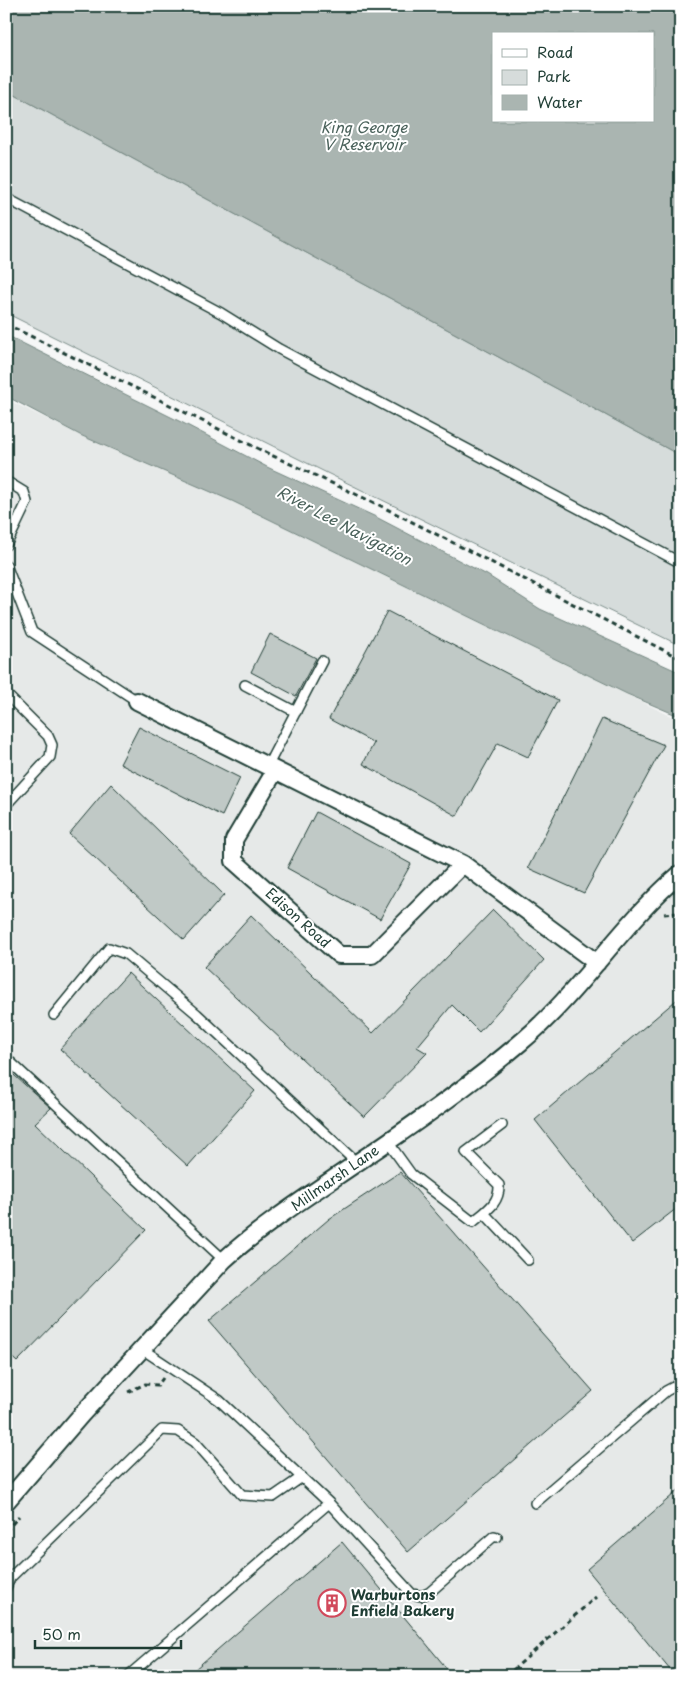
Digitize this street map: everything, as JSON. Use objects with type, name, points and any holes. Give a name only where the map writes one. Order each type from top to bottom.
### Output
[{"type":"street","points":[[137,701],[463,864],[597,964]]},
{"type":"street","name":"Edison Road","points":[[271,769],[234,840],[234,861],[339,955],[372,955],[463,864]]},
{"type":"street","name":"Millmarsh Lane","points":[[6,1502],[82,1414],[224,1260],[242,1245],[478,1078],[536,1030],[597,964],[635,917],[659,892],[680,875]]},
{"type":"lane","points":[[6,198],[221,313],[279,349],[681,563]]},
{"type":"lane","points":[[6,482],[24,492],[27,502],[6,545]]},
{"type":"lane","points":[[6,521],[15,527]]},
{"type":"lane","points":[[6,565],[32,632],[137,701]]},
{"type":"lane","points":[[271,769],[296,712],[322,660]]},
{"type":"lane","points":[[245,685],[296,712]]},
{"type":"lane","points":[[6,694],[48,736],[52,745],[50,757],[6,805]]},
{"type":"lane","points":[[54,1015],[109,948],[126,954],[197,1014],[357,1163]]},
{"type":"lane","points":[[6,1058],[224,1260]]},
{"type":"lane","points":[[388,1142],[411,1174],[473,1222],[493,1205],[499,1193],[499,1185],[466,1152],[502,1125]]},
{"type":"lane","points":[[484,1213],[528,1260]]},
{"type":"lane","points":[[142,1349],[219,1400],[329,1503],[412,1594],[422,1596],[430,1592],[494,1536],[497,1537]]},
{"type":"lane","points":[[535,1502],[666,1391],[680,1383]]},
{"type":"lane","points":[[6,1588],[10,1578],[128,1466],[162,1430],[178,1432],[195,1442],[242,1495],[273,1497],[302,1477]]},
{"type":"lane","points":[[128,1676],[329,1503]]},
{"type":"path","points":[[6,324],[262,450],[379,505],[681,659]]},
{"type":"path","points":[[506,1676],[596,1598]]},
{"type":"shaded area","points":[[6,399],[80,435],[232,501],[681,721],[681,1676],[6,1676]]},
{"type":"green space","points":[[6,90],[681,456],[681,646],[6,313]]},
{"type":"water","name":"King George V Reservoir","points":[[6,6],[681,6],[681,456],[6,90]]},
{"type":"water","name":"River Lee Navigation","points":[[6,335],[267,467],[376,517],[487,575],[540,609],[681,673],[681,717],[627,694],[232,501],[80,435],[6,396]]},
{"type":"building","points":[[387,611],[558,700],[528,757],[498,743],[457,816],[363,764],[374,743],[329,719]]},
{"type":"building","points":[[270,634],[316,658],[296,696],[251,672]]},
{"type":"building","points":[[602,719],[664,745],[584,893],[528,868]]},
{"type":"building","points":[[139,727],[240,778],[222,816],[120,764]]},
{"type":"building","points":[[111,784],[224,895],[184,940],[69,834]]},
{"type":"building","points":[[316,812],[411,864],[380,919],[287,868]]},
{"type":"building","points":[[493,910],[544,960],[479,1032],[452,1005],[417,1047],[427,1053],[364,1117],[204,967],[251,915],[373,1033]]},
{"type":"building","points":[[128,973],[255,1091],[188,1166],[60,1049]]},
{"type":"building","points":[[681,996],[681,1205],[632,1243],[535,1120]]},
{"type":"building","points":[[6,1068],[51,1108],[35,1123],[146,1230],[17,1362],[6,1352]]},
{"type":"building","points":[[400,1172],[593,1391],[408,1552],[209,1321],[329,1219]]},
{"type":"building","points":[[681,1488],[681,1676],[675,1676],[587,1569]]},
{"type":"building","name":"Warburtons Enfield Bakery","points":[[342,1542],[453,1676],[187,1676]]},
{"type":"place","name":"Warburtons Enfield Bakery","points":[[332,1603]]}]
